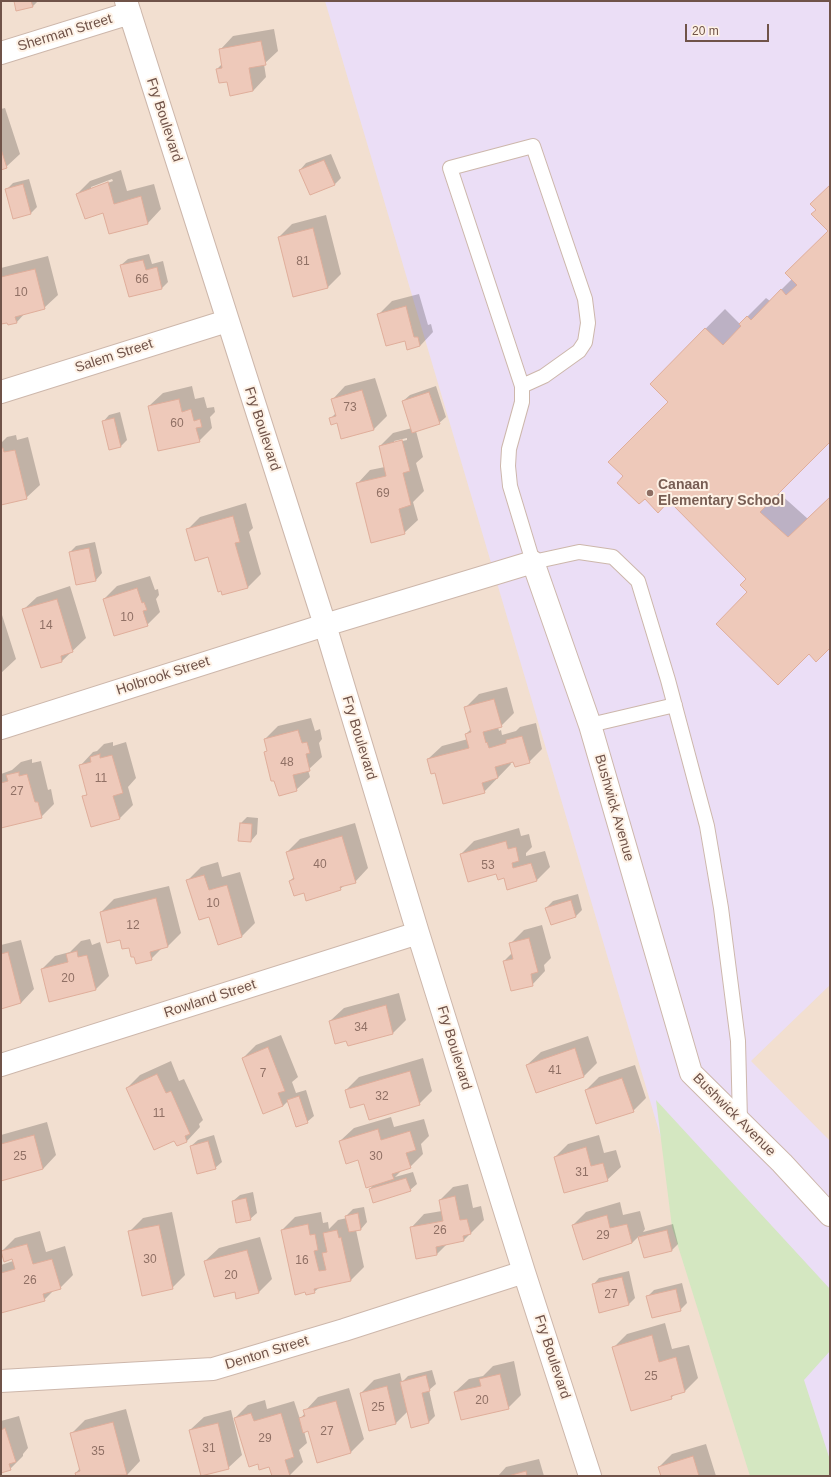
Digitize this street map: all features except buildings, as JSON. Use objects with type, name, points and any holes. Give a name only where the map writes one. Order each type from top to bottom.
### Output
[{"type":"street","name":"Sherman Street","points":[[1,53],[128,7]]},
{"type":"street","name":"Fry Boulevard","points":[[128,7],[325,625],[418,934],[524,1272],[590,1476]]},
{"type":"street","name":"Salem Street","points":[[1,392],[228,320]]},
{"type":"street","points":[[325,625],[533,562]]},
{"type":"street","name":"Bushwick Avenue","points":[[533,562],[590,725],[691,1073],[782,1163],[830,1215]]},
{"type":"street","name":"Holbrook Street","points":[[1,728],[325,625]]},
{"type":"street","name":"Rowland Street","points":[[1,1065],[418,934]]},
{"type":"street","name":"Denton Street","points":[[1,1381],[213,1369],[344,1330],[524,1272]]},
{"type":"lane","points":[[522,386],[544,376],[579,351],[585,342],[588,323],[585,299],[533,146],[450,168],[522,386],[522,402],[510,449],[508,466],[510,486],[533,562],[579,552],[613,557],[638,581],[675,706],[707,826],[721,908],[738,1041],[740,1121]]},
{"type":"lane","points":[[590,725],[675,706]]},
{"type":"shaded area","points":[[1,1],[830,1],[830,1476],[1,1476]]},
{"type":"shaded area","name":"Canaan Elementary School","points":[[325,1],[830,1],[830,985],[751,1061],[830,1141],[830,1476],[761,1476]]},
{"type":"green space","points":[[656,1100],[830,1289],[830,1351],[804,1380],[830,1460],[830,1476],[750,1476],[672,1227]]},
{"type":"place","name":"Canaan Elementary School","points":[[650,493]]}]
